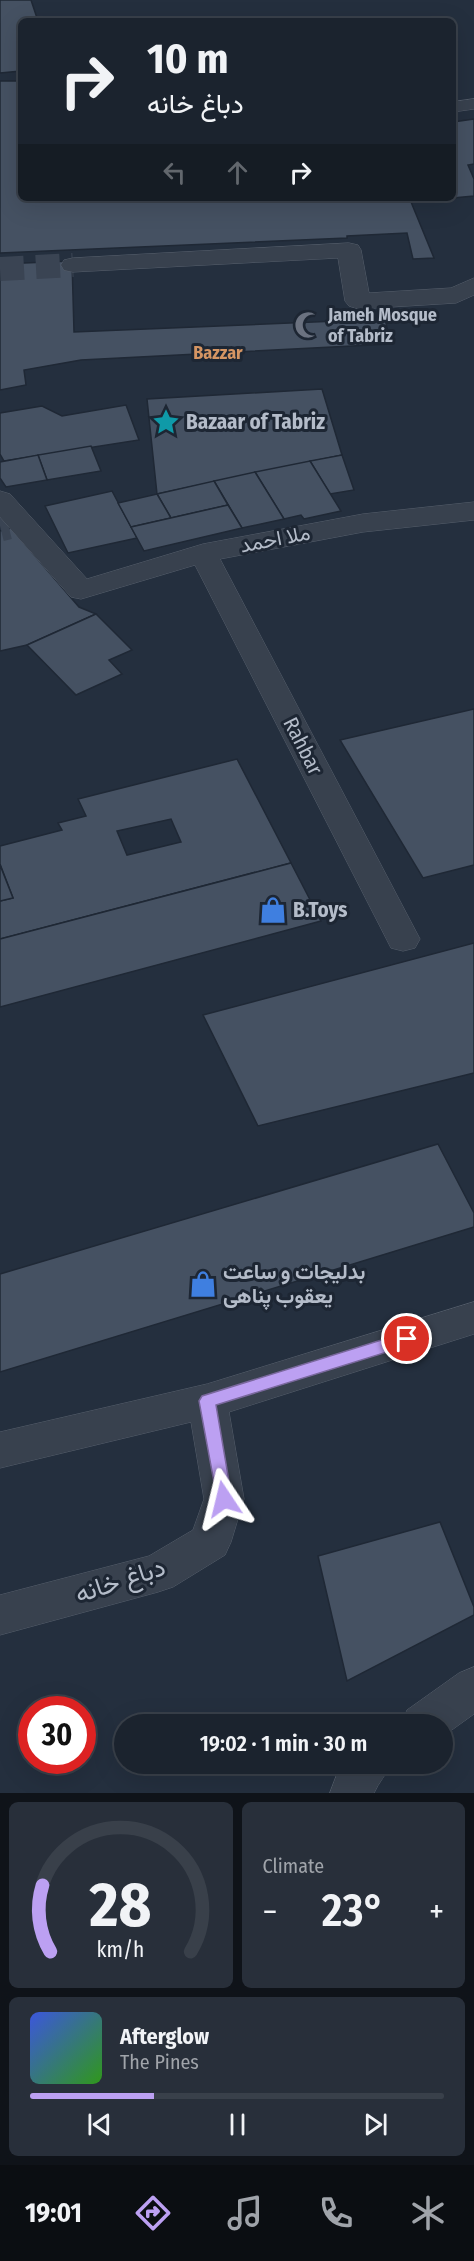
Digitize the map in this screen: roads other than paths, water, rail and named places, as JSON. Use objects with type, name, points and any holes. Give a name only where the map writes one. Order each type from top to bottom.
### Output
[{"type":"street","points":[[72,265],[349,250],[358,301],[456,295],[474,285]]},
{"type":"street","name":"ملا احمد","points":[[9,515],[81,590],[203,552],[363,522],[474,511]]},
{"type":"street","name":"Rahbar","points":[[203,552],[403,939]]},
{"type":"street","points":[[0,1450],[207,1401],[474,1318]]},
{"type":"street","name":"دباغ خانه","points":[[0,1615],[158,1573],[210,1542],[224,1499],[207,1401]]},
{"type":"street","points":[[438,1714],[474,1688]]},
{"type":"street","points":[[352,1793],[359,1774]]},
{"type":"lane","points":[[456,107],[474,104]]},
{"type":"tunnel","points":[[0,269],[73,265]]},
{"type":"tunnel","points":[[0,526],[8,524]]},
{"type":"place","name":"Jameh Mosque of Tabriz","points":[[308,325]]},
{"type":"place","name":"Bazaar of Tabriz","points":[[166,422]]},
{"type":"place","name":"B.Toys","points":[[273,910]]},
{"type":"place","name":"بدلیجات و ساعت یعقوب پناهی","points":[[203,1284]]},
{"type":"district","name":"Bazzar","points":[[218,353]]}]
